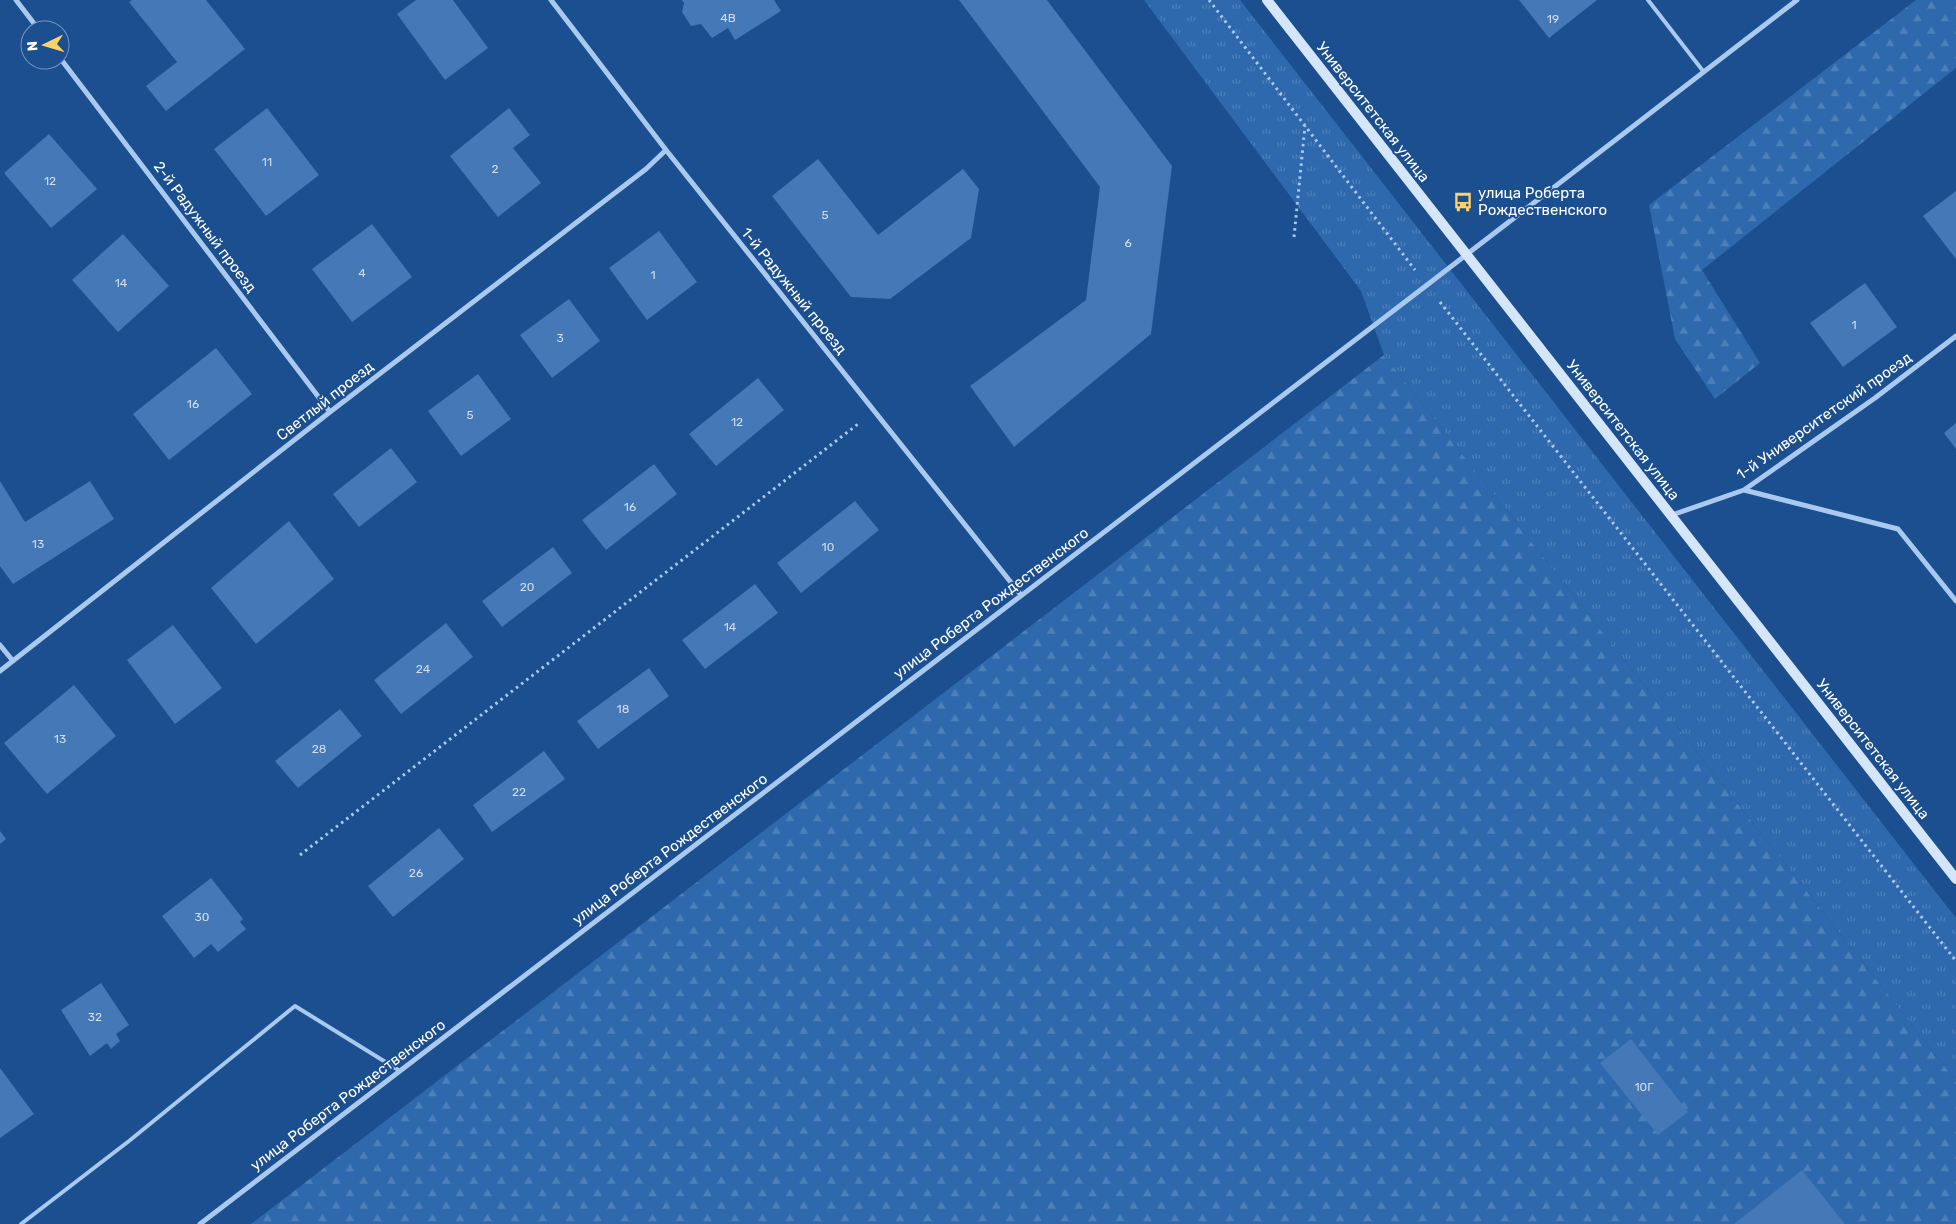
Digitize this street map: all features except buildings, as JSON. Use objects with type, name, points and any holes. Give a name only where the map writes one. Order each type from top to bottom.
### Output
[{"type":"street","points":[[16,0],[31,20]]},
{"type":"street","name":"1-й Радужный проезд","points":[[551,0],[666,150],[1021,595]]},
{"type":"street","name":"Университетская улица","points":[[1267,0],[1956,879]]},
{"type":"street","name":"улица Роберта Рождественского","points":[[200,1224],[1466,256],[1703,70],[1797,0]]},
{"type":"street","name":"2-й Радужный проезд","points":[[69,70],[330,412]]},
{"type":"street","name":"Светлый проезд","points":[[0,671],[330,412],[646,169],[666,150]]},
{"type":"street","name":"1-й Университетский проезд","points":[[1672,515],[1744,490],[1875,398],[1956,336]]},
{"type":"street","points":[[1744,490],[1898,529],[1956,601]]},
{"type":"street","points":[[0,645],[13,661]]},
{"type":"lane","points":[[1648,0],[1703,70]]},
{"type":"lane","points":[[21,1224],[129,1141],[295,1006],[400,1071]]},
{"type":"path","points":[[1208,0],[1427,285],[1956,961]]},
{"type":"path","points":[[1294,236],[1304,126]]},
{"type":"path","points":[[300,855],[874,412]]},
{"type":"green space","points":[[1144,0],[1240,0],[1956,918],[1956,1081],[1384,355],[1361,291]]},
{"type":"green space","points":[[1916,0],[1956,0],[1956,68],[1702,270],[1760,363],[1715,399],[1675,339],[1649,205]]},
{"type":"green space","points":[[1384,355],[1956,1081],[1956,1224],[251,1224]]},
{"type":"place","name":"улица Роберта Рождественского","points":[[1463,202]]}]
